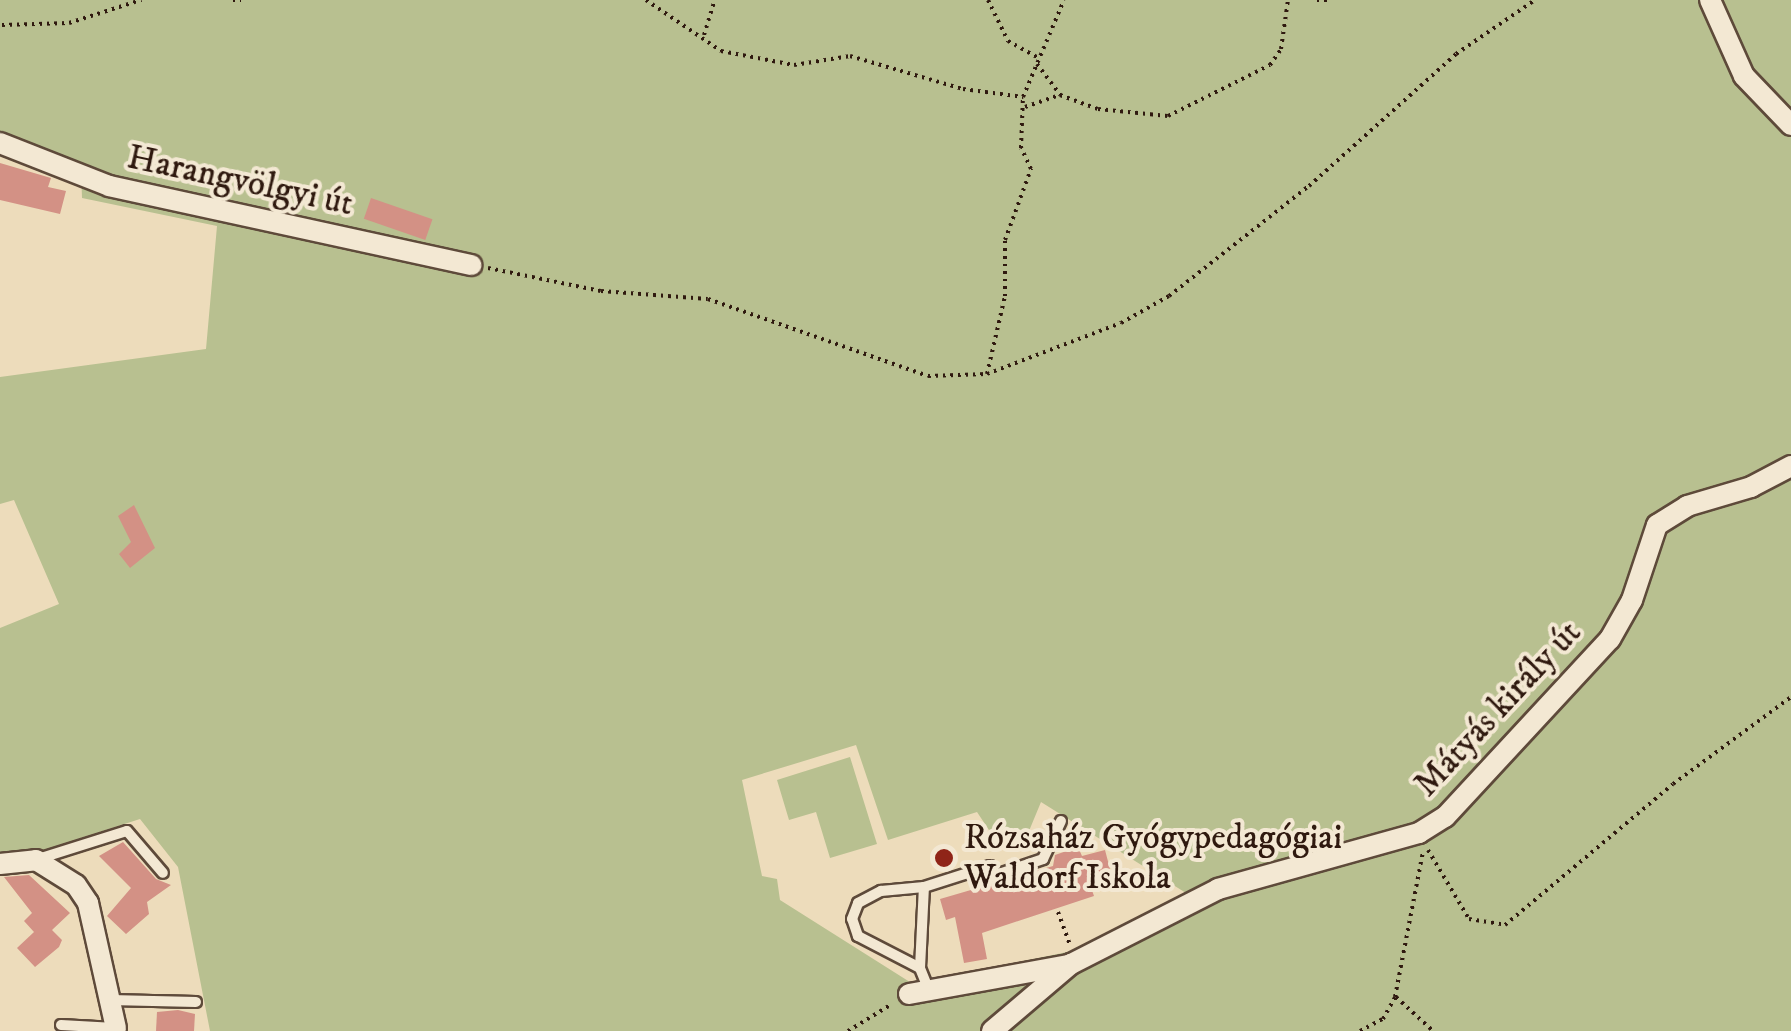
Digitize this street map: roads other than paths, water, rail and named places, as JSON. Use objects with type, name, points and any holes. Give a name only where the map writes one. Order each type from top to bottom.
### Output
[{"type":"street","points":[[1710,0],[1744,76],[1791,125]]},
{"type":"street","name":"Harangvölgyi út","points":[[0,143],[109,186],[471,264]]},
{"type":"street","name":"Mátyás király út","points":[[1073,963],[1218,889],[1418,833],[1445,817],[1610,639],[1632,600],[1658,525],[1687,506],[1751,487],[1791,466]]},
{"type":"street","points":[[0,864],[36,860],[57,868],[88,903],[116,1028]]},
{"type":"street","points":[[919,983],[1073,963]]},
{"type":"street","points":[[992,1031],[1073,963]]},
{"type":"lane","points":[[919,983],[858,936],[852,920],[858,904],[881,890],[924,887],[990,866],[992,876],[1043,859],[1061,821]]},
{"type":"lane","points":[[36,860],[127,830],[164,873]]},
{"type":"lane","points":[[919,983],[924,887]]},
{"type":"lane","points":[[109,1000],[196,1002]]},
{"type":"lane","points":[[60,1026],[116,1028]]},
{"type":"place","name":"Rózsaház Gyógypedagógiai Waldorf Iskola","points":[[944,858]]}]
